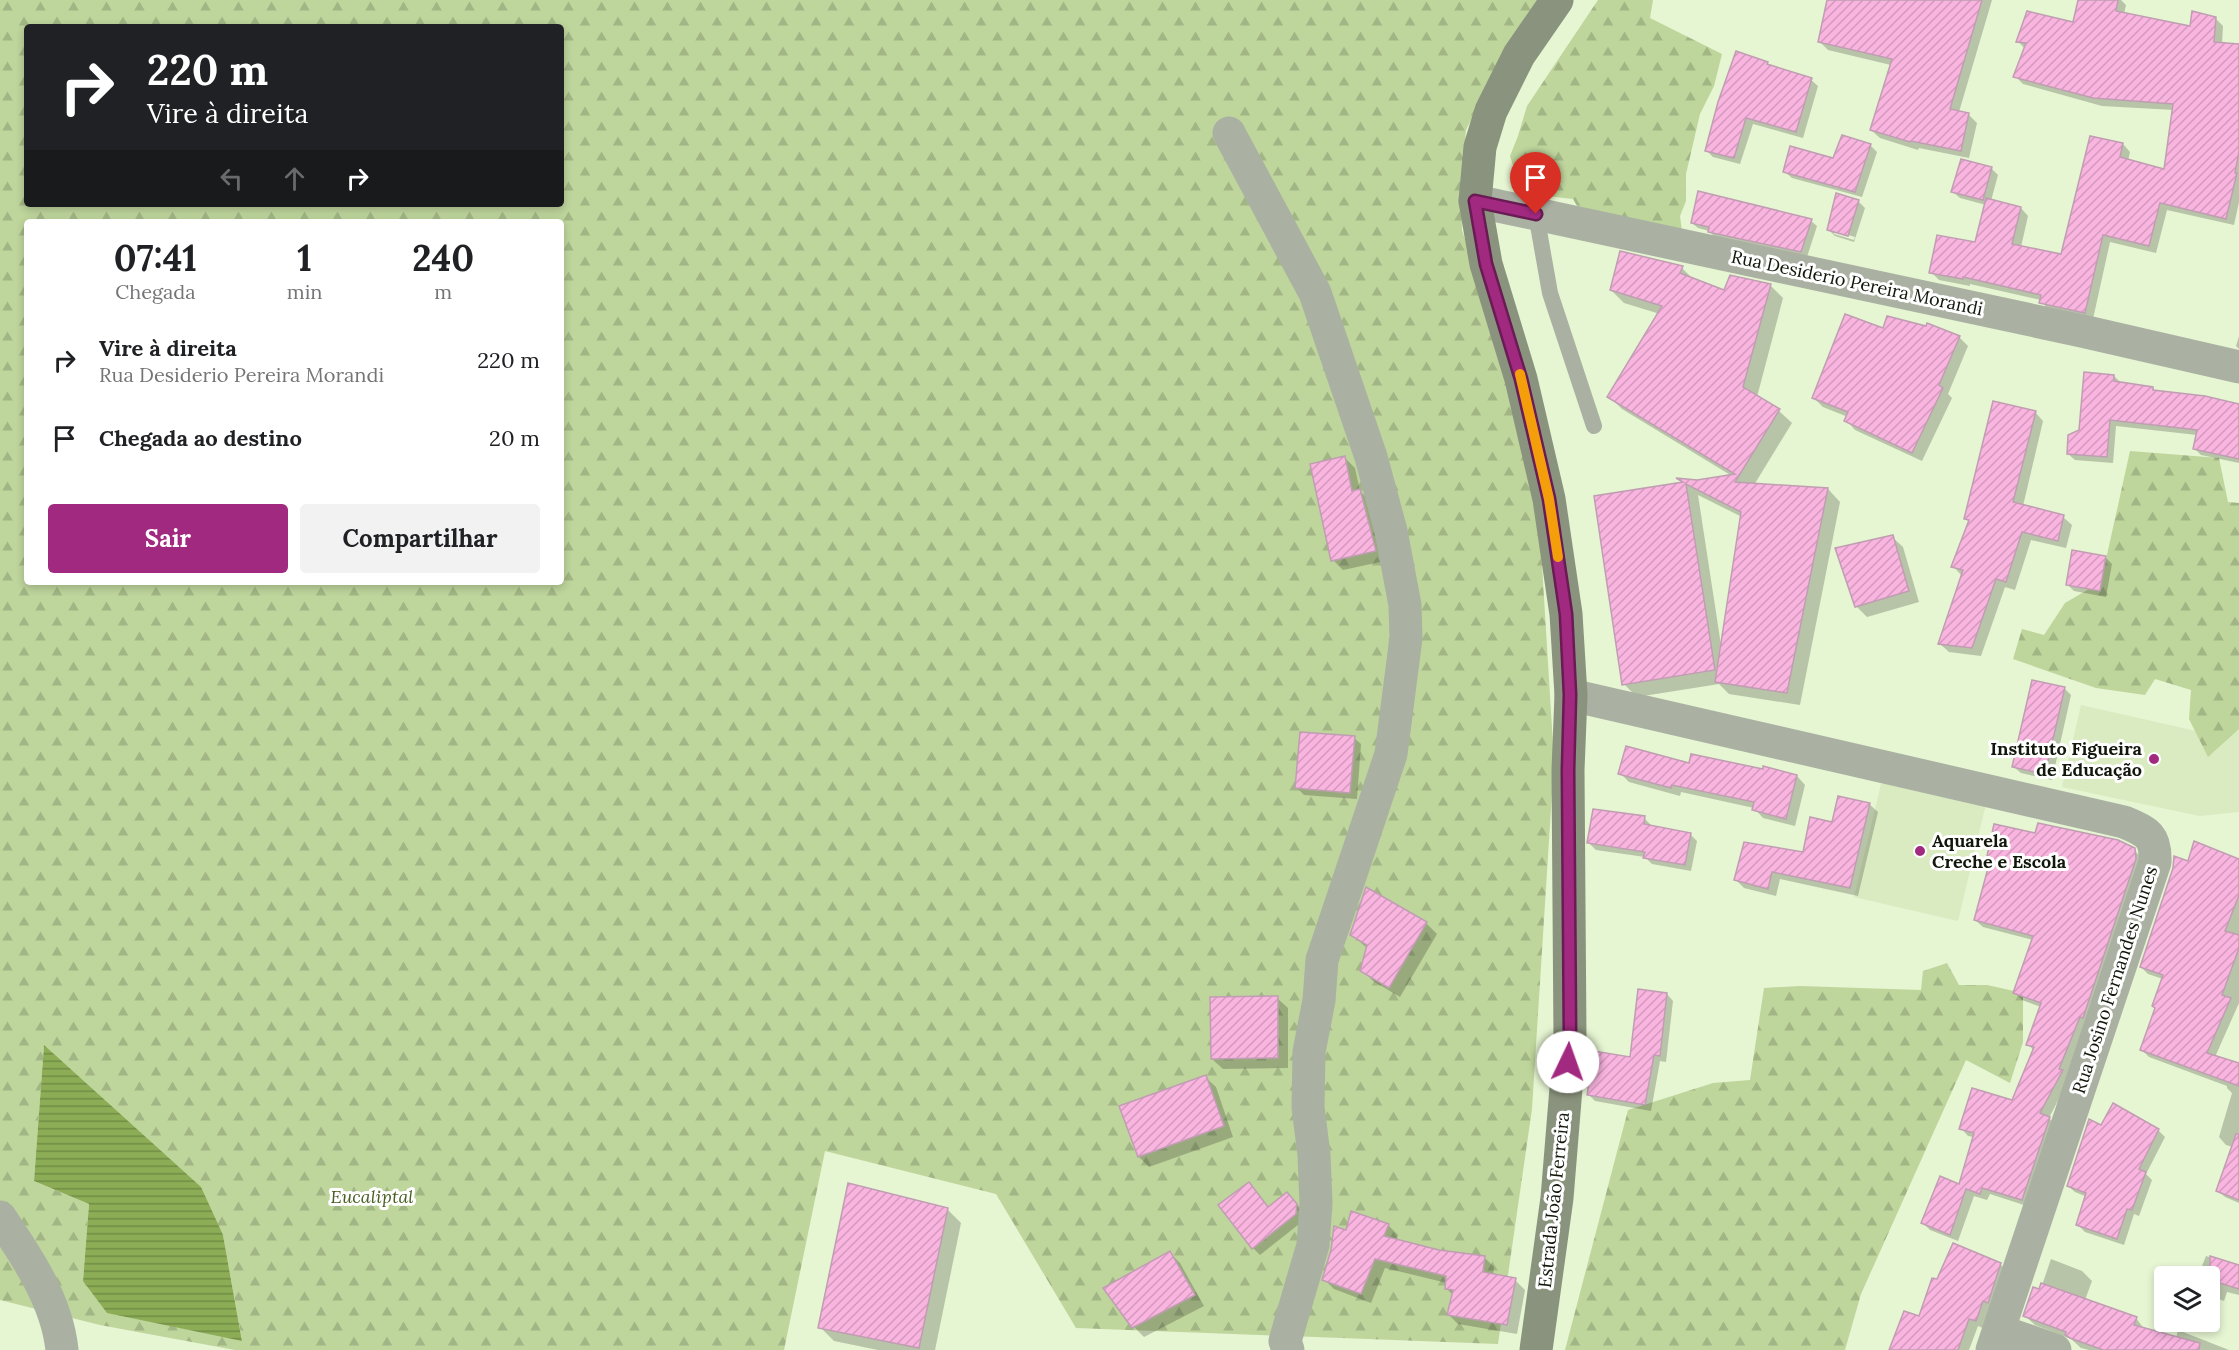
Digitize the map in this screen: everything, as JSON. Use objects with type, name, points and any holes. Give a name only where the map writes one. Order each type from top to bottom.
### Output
[{"type":"street","name":"Estrada João Ferreira","points":[[1536,1350],[1557,1198],[1570,1039],[1568,770],[1570,695],[1566,614],[1549,499],[1521,379],[1486,264],[1475,201],[1480,147],[1491,111],[1519,55],[1557,0]]},
{"type":"street","points":[[1229,133],[1315,293],[1371,457],[1391,531],[1405,605],[1406,638],[1391,754],[1322,960],[1319,1000],[1309,1052],[1308,1107],[1314,1155],[1316,1203],[1313,1245],[1286,1346]]},
{"type":"street","name":"Rua Desiderio Pereira Morandi","points":[[1475,201],[2082,331],[2239,367]]},
{"type":"street","name":"Rua Josino Fernandes Nunes","points":[[1570,695],[2124,822],[2150,836],[2155,846],[2155,862],[1996,1340]]},
{"type":"street","points":[[4,1229],[41,1282],[61,1335],[62,1350]]},
{"type":"street","points":[[1996,1340],[2055,1350]]},
{"type":"lane","points":[[1536,214],[1550,293],[1594,426]]},
{"type":"shaded area","name":"Instituto Figueira de Educação","points":[[2239,682],[2239,812],[2200,816],[2062,787],[2081,705],[2196,731]]},
{"type":"shaded area","name":"Aquarela Creche e Escola","points":[[1882,780],[1986,804],[1958,921],[1854,897]]},
{"type":"shaded area","points":[[44,1045],[201,1187],[223,1235],[242,1341],[107,1313],[83,1281],[89,1204],[34,1181]]},
{"type":"green space","name":"Eucaliptal","points":[[0,0],[1539,0],[1505,52],[1466,130],[1461,186],[1462,230],[1503,358],[1539,516],[1554,761],[1532,1109],[1498,1344],[1076,1328],[996,1194],[825,1151],[784,1350],[235,1350],[100,1325],[0,1300]],"holes":[[[44,1045],[223,1235],[242,1340],[83,1280],[89,1204],[34,1181]]]},
{"type":"green space","points":[[1598,0],[1653,0],[1650,18],[1722,54],[1714,86],[1700,114],[1686,174],[1686,201],[1680,216],[1682,232],[1580,211],[1573,199],[1546,196],[1519,185],[1510,156],[1527,106]]},
{"type":"green space","points":[[2130,451],[2219,458],[2228,502],[2239,503],[2239,729],[2208,757],[2189,719],[2191,690],[2155,679],[2145,695],[2096,688],[2013,659],[2022,629],[2044,635],[2065,603],[2101,582]]},
{"type":"green space","points":[[1947,963],[1959,985],[1987,985],[2023,993],[2023,1042],[2010,1083],[1966,1060],[1861,1294],[1845,1350],[1565,1350],[1628,1110],[1713,1083],[1750,1080],[1764,988],[1800,986],[1921,990],[1923,971]]},
{"type":"building","points":[[1827,0],[1982,0],[1950,109],[1969,113],[1961,151],[1910,142],[1870,130],[1892,59],[1818,42]]},
{"type":"building","points":[[2078,0],[2118,0],[2116,11],[2190,26],[2192,11],[2216,17],[2214,42],[2239,44],[2239,152],[2235,173],[2237,173],[2226,219],[2160,203],[2149,246],[2103,235],[2085,313],[2039,303],[2041,295],[1963,277],[1963,279],[1929,273],[1937,235],[1975,242],[1986,198],[2021,207],[2012,244],[2061,254],[2090,136],[2123,143],[2120,157],[2164,169],[2173,104],[2093,98],[2013,77],[2026,43],[2016,42],[2027,11],[2073,22]]},
{"type":"building","points":[[1736,51],[1768,62],[1767,64],[1812,78],[1796,132],[1746,118],[1734,158],[1705,151],[1718,102]]},
{"type":"building","points":[[1842,135],[1871,144],[1855,192],[1783,172],[1790,146],[1833,158]]},
{"type":"building","points":[[1961,159],[1992,167],[1983,200],[1951,192]]},
{"type":"building","points":[[1698,191],[1812,219],[1801,252],[1708,232],[1709,227],[1691,223]]},
{"type":"building","points":[[1836,193],[1859,200],[1848,236],[1827,230]]},
{"type":"building","points":[[1620,251],[1683,266],[1680,273],[1724,290],[1730,275],[1771,284],[1743,387],[1780,409],[1735,482],[1828,488],[1787,693],[1715,682],[1741,512],[1686,484],[1715,670],[1622,685],[1594,496],[1683,482],[1676,478],[1697,480],[1735,474],[1607,397],[1662,306],[1610,290]]},
{"type":"building","points":[[1845,314],[1883,328],[1887,316],[1926,326],[1927,323],[1960,336],[1939,385],[1943,388],[1912,453],[1844,421],[1848,412],[1812,398]]},
{"type":"building","points":[[2084,372],[2114,375],[2114,381],[2153,387],[2153,390],[2205,396],[2239,404],[2239,459],[2193,449],[2197,430],[2110,420],[2107,457],[2067,454],[2068,435],[2079,430]]},
{"type":"building","points":[[1993,401],[2036,411],[2013,502],[2064,515],[2058,541],[2022,532],[2006,582],[1996,579],[1972,648],[1938,644],[1963,570],[1951,567],[1969,520],[1964,519]]},
{"type":"building","points":[[1345,456],[1352,491],[1360,489],[1376,551],[1331,561],[1310,464]]},
{"type":"building","points":[[1893,535],[1909,591],[1855,607],[1835,548]]},
{"type":"building","points":[[2072,550],[2106,556],[2100,591],[2066,585]]},
{"type":"building","points":[[2032,680],[2065,687],[2045,774],[2012,767]]},
{"type":"building","points":[[1300,732],[1355,736],[1350,793],[1295,788]]},
{"type":"building","points":[[1626,746],[1689,763],[1691,754],[1763,769],[1763,766],[1797,775],[1786,819],[1752,810],[1754,802],[1672,785],[1671,788],[1618,774]]},
{"type":"building","points":[[1838,796],[1870,803],[1850,888],[1772,872],[1768,889],[1734,880],[1744,842],[1803,852],[1810,817],[1832,822]]},
{"type":"building","points":[[1593,809],[1645,816],[1644,824],[1691,833],[1685,865],[1643,858],[1645,852],[1587,843]]},
{"type":"building","points":[[2038,823],[2118,840],[2135,848],[2136,859],[2083,1018],[2080,1017],[2059,1069],[2063,1070],[2040,1113],[2050,1117],[2022,1200],[1982,1188],[1980,1194],[1966,1189],[1950,1235],[1921,1223],[1940,1176],[1959,1184],[1974,1133],[1959,1129],[1972,1088],[2012,1100],[2034,1047],[2026,1045],[2041,1003],[2013,993],[2033,936],[1974,920],[1991,857],[1987,856],[1994,824],[2035,833]]},
{"type":"building","points":[[2194,841],[2239,859],[2239,895],[2225,931],[2239,935],[2239,948],[2222,995],[2231,998],[2207,1053],[2239,1063],[2239,1086],[2140,1050],[2155,1008],[2152,1006],[2163,975],[2140,967],[2173,868],[2174,856],[2188,861]]},
{"type":"building","points":[[1366,887],[1427,922],[1389,988],[1360,971],[1367,945],[1350,935]]},
{"type":"building","points":[[1638,989],[1667,993],[1660,1056],[1654,1055],[1645,1105],[1587,1095],[1594,1051],[1630,1057]]},
{"type":"building","points":[[1278,996],[1278,1058],[1211,1059],[1210,997]]},
{"type":"building","points":[[1206,1075],[1224,1126],[1138,1157],[1119,1106]]},
{"type":"building","points":[[2113,1103],[2159,1129],[2139,1169],[2146,1172],[2132,1210],[2127,1209],[2117,1239],[2076,1225],[2086,1193],[2067,1186],[2089,1119],[2101,1125]]},
{"type":"building","points":[[2236,1134],[2239,1134],[2239,1200],[2216,1191]]},
{"type":"building","points":[[1249,1182],[1268,1207],[1287,1192],[1297,1204],[1296,1214],[1252,1249],[1218,1205]]},
{"type":"building","points":[[848,1183],[948,1208],[919,1348],[818,1328]]},
{"type":"building","points":[[1351,1211],[1389,1224],[1384,1236],[1439,1250],[1485,1256],[1483,1272],[1516,1278],[1507,1325],[1447,1315],[1453,1290],[1445,1289],[1446,1276],[1375,1259],[1361,1294],[1322,1280],[1331,1250],[1334,1226],[1346,1230]]},
{"type":"building","points":[[1953,1243],[2001,1263],[1988,1303],[1983,1301],[1976,1321],[1969,1319],[1958,1350],[1889,1350],[1904,1311],[1919,1316],[1932,1278],[1937,1279]]},
{"type":"building","points":[[1170,1251],[1195,1295],[1132,1328],[1103,1288]]},
{"type":"building","points":[[2210,1256],[2239,1265],[2239,1289],[2220,1283],[2220,1266],[2210,1266]]},
{"type":"building","points":[[2041,1283],[2137,1317],[2134,1325],[2200,1343],[2199,1350],[2103,1350],[2070,1338],[2065,1335],[2066,1332],[2023,1316],[2033,1287],[2039,1289]]},
{"type":"slow traffic","points":[[1520,374],[1549,499],[1558,557]]},
{"type":"place","name":"Instituto Figueira de Educação","points":[[2154,759]]},
{"type":"place","name":"Aquarela Creche e Escola","points":[[1920,851]]},
{"type":"route","points":[[1536,214],[1475,201],[1486,264],[1521,379],[1549,499],[1566,614],[1570,695],[1568,770],[1570,1039],[1568,1062]]}]
